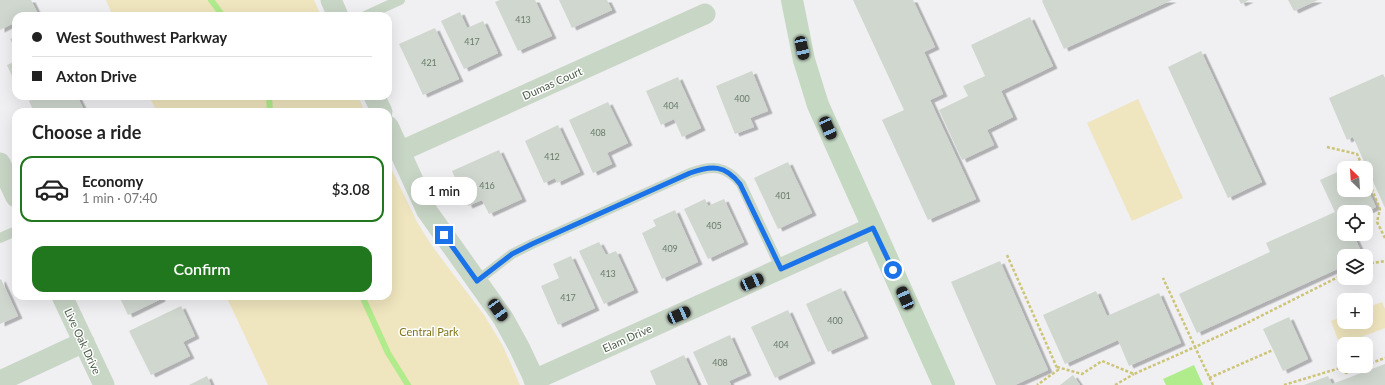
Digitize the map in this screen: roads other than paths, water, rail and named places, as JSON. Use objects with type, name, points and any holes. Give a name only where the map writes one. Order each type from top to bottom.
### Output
[{"type":"street","points":[[331,0],[336,12]]},
{"type":"street","points":[[792,0],[804,60],[818,105],[944,385]]},
{"type":"street","name":"Dumas Court","points":[[399,152],[705,14]]},
{"type":"street","points":[[392,135],[428,211],[503,318],[519,347],[535,382]]},
{"type":"street","points":[[0,162],[12,188]]},
{"type":"street","name":"Elam Drive","points":[[535,382],[873,228]]},
{"type":"street","name":"Live Oak Drive","points":[[64,300],[104,385]]},
{"type":"street","points":[[0,381],[84,342]]},
{"type":"lane","points":[[373,12],[400,0]]},
{"type":"lane","points":[[477,281],[512,254],[532,244],[690,173],[707,167],[723,169],[735,177],[740,184],[781,269]]},
{"type":"lane","points":[[0,238],[12,233]]},
{"type":"waterway","points":[[211,0],[220,12]]},
{"type":"waterway","points":[[269,100],[270,108]]},
{"type":"waterway","points":[[364,300],[388,353],[408,385]]},
{"type":"park label","name":"Central Park","points":[[429,331]]}]
